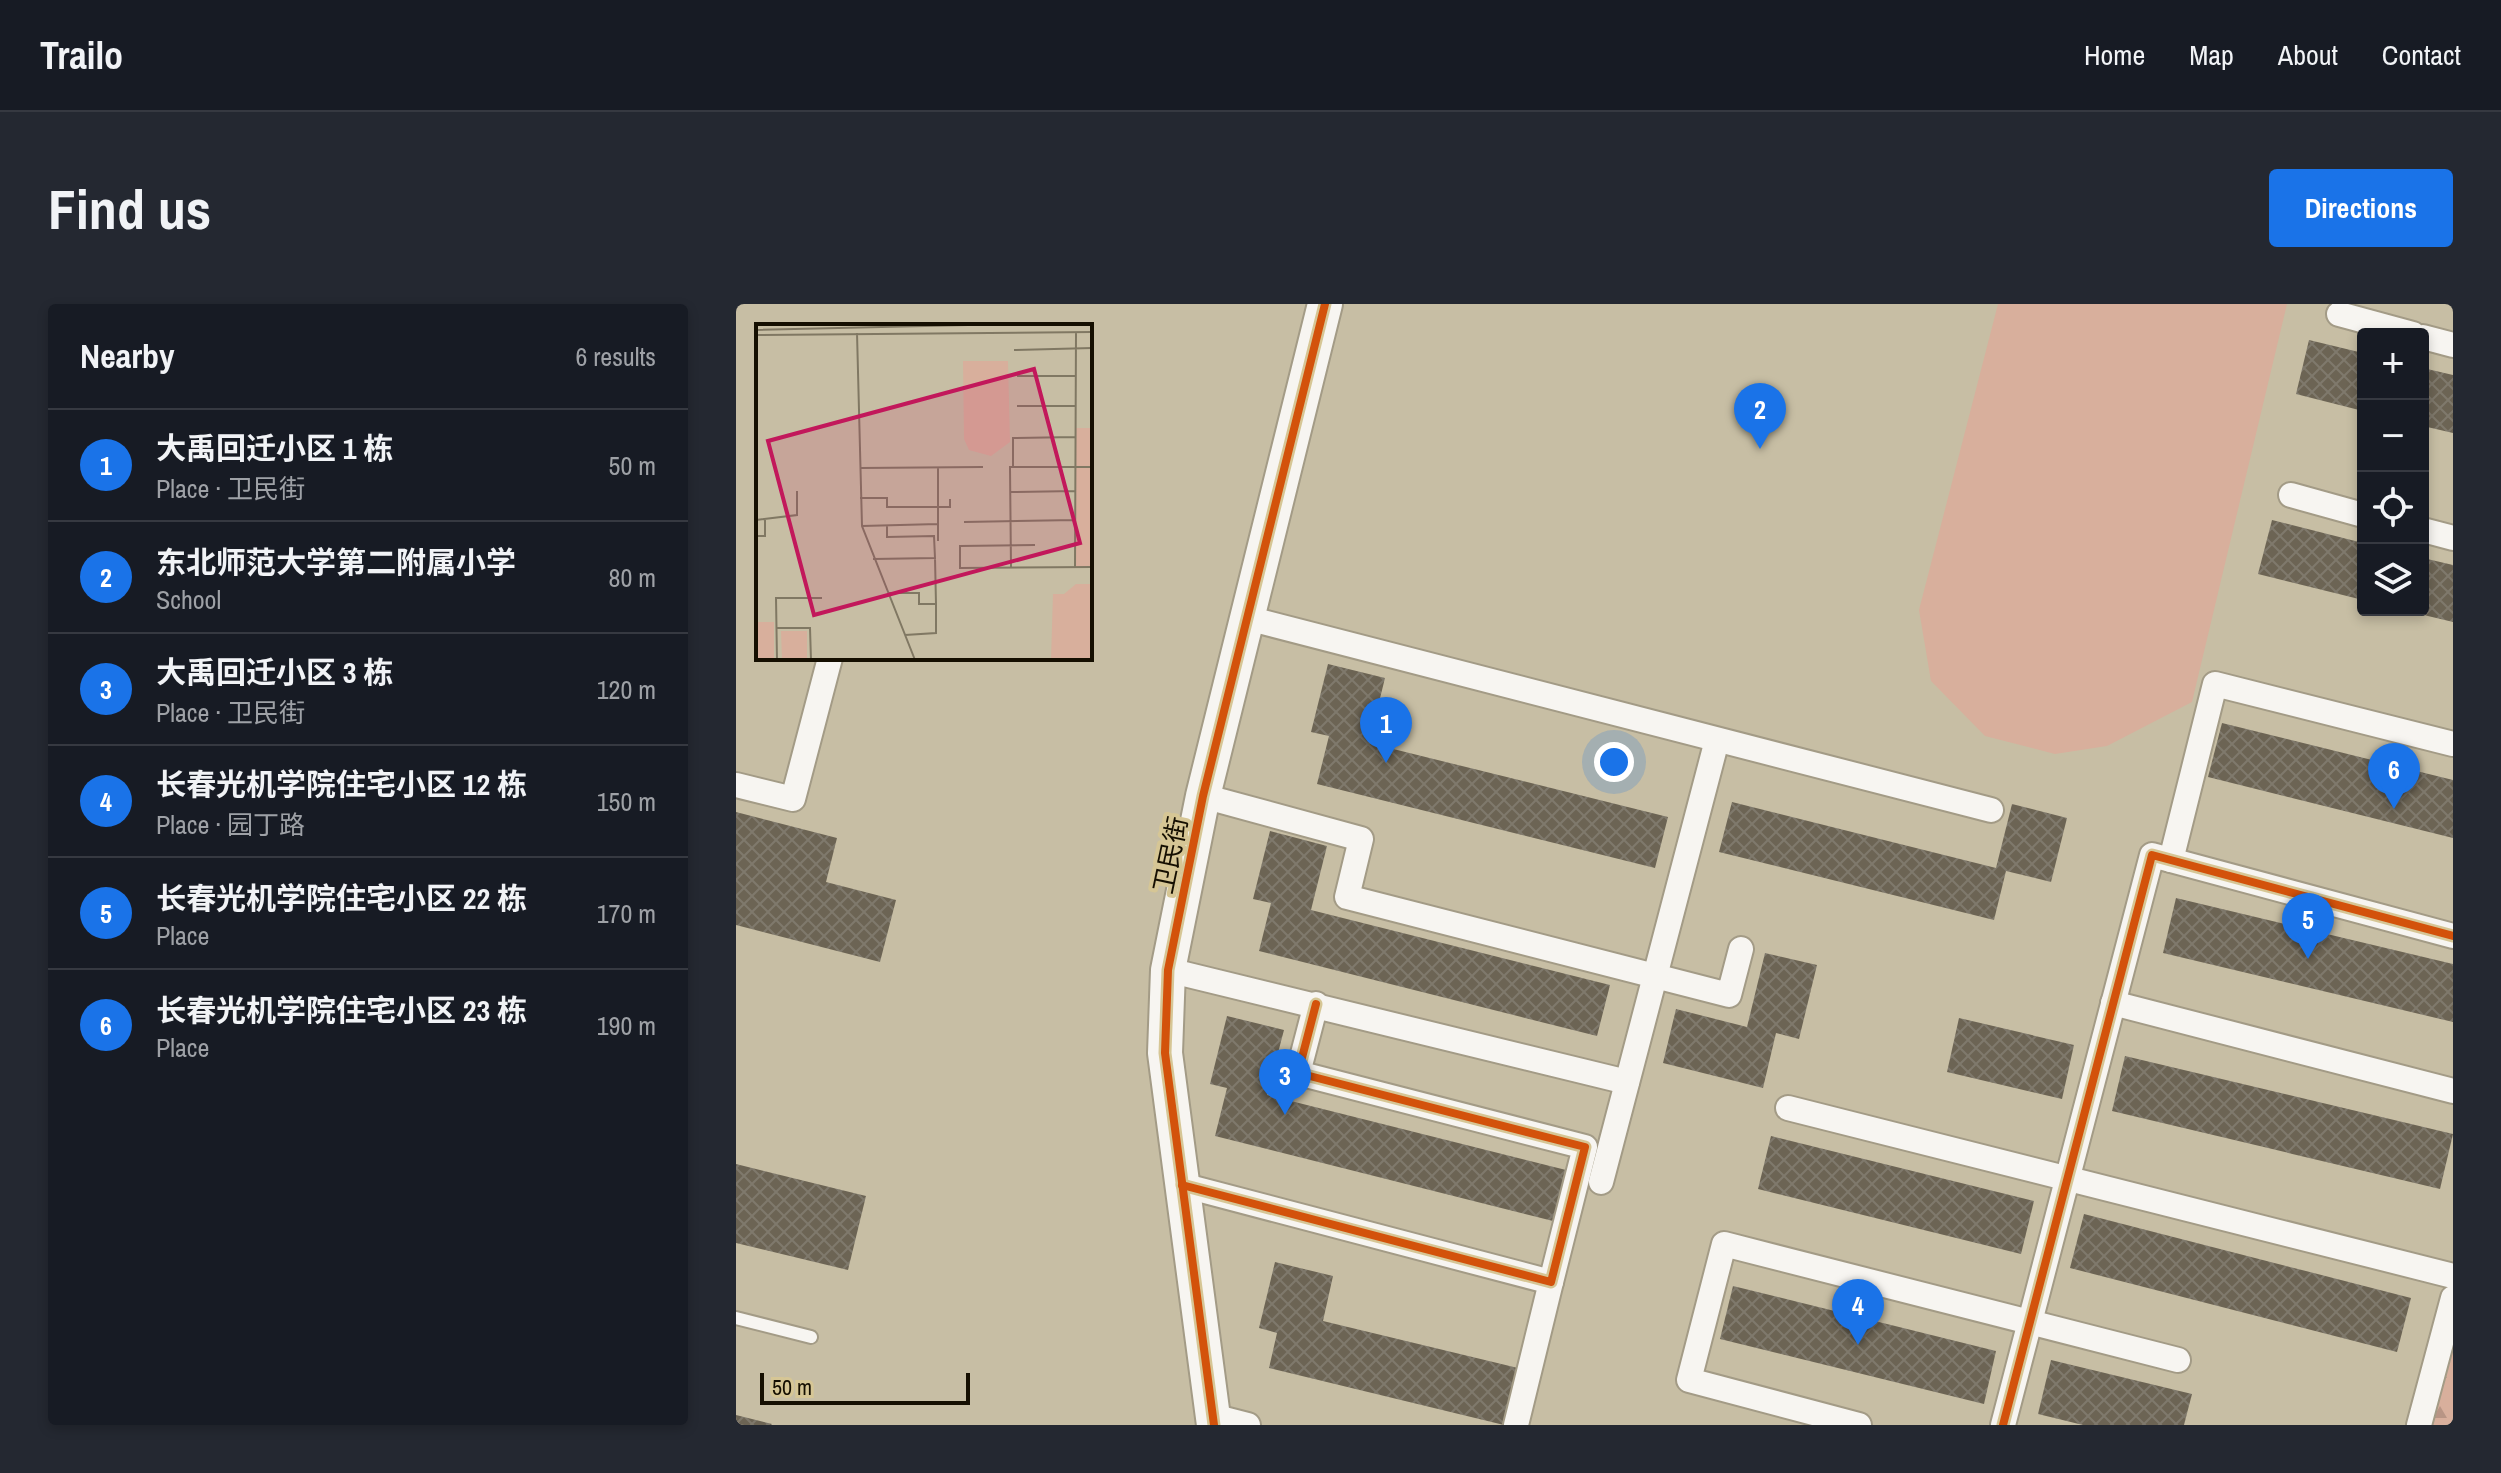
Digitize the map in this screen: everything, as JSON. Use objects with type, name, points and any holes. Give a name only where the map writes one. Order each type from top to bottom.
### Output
[{"type":"street","name":"卫民街","points":[[1214,1421],[1165,1053],[1168,970],[1203,796],[1325,304]]},
{"type":"street","points":[[2339,314],[2391,328]]},
{"type":"street","points":[[2429,339],[2453,345]]},
{"type":"street","points":[[2291,495],[2357,513]]},
{"type":"street","points":[[2429,532],[2453,538]]},
{"type":"street","points":[[1247,618],[1991,810]]},
{"type":"street","points":[[736,785],[793,799],[829,660]]},
{"type":"street","points":[[2171,860],[2215,684],[2453,744]]},
{"type":"street","points":[[1601,1182],[1717,740]]},
{"type":"street","points":[[1203,796],[1361,839],[1347,897],[1729,995],[1741,949]]},
{"type":"street","points":[[2003,1425],[2152,855],[2453,936]]},
{"type":"street","points":[[1168,970],[1627,1082]]},
{"type":"street","points":[[2113,1003],[2453,1091]]},
{"type":"street","points":[[1316,1004],[1298,1073],[1585,1147],[1516,1425]]},
{"type":"street","points":[[1788,1108],[2453,1276]]},
{"type":"street","points":[[1182,1185],[1551,1282]]},
{"type":"street","points":[[1859,1425],[1689,1380],[1724,1244],[2178,1360]]},
{"type":"street","points":[[2419,1425],[2453,1298]]},
{"type":"street","points":[[1214,1421],[1248,1425]]},
{"type":"lane","points":[[736,1318],[811,1337]]},
{"type":"green space","points":[[1998,304],[2287,304],[2192,702],[2107,746],[2055,754],[1985,736],[1931,681],[1919,610]]},
{"type":"green space","points":[[2453,1298],[2453,1425],[2419,1425]]},
{"type":"building","points":[[2309,340],[2357,352],[2357,409],[2296,394]]},
{"type":"building","points":[[2429,369],[2453,375],[2453,433],[2429,427]]},
{"type":"building","points":[[2272,520],[2357,541],[2357,599],[2258,574]]},
{"type":"building","points":[[2429,559],[2453,565],[2453,622],[2428,616]]},
{"type":"building","points":[[1328,664],[1385,678],[1369,743],[1668,817],[1655,868],[1317,784],[1329,736],[1311,732]]},
{"type":"building","points":[[2222,723],[2453,780],[2453,838],[2208,777]]},
{"type":"building","points":[[1732,802],[1996,868],[2012,804],[2067,818],[2051,882],[2006,871],[1994,920],[1719,852]]},
{"type":"building","points":[[736,812],[837,838],[826,882],[896,900],[880,962],[736,925]]},
{"type":"building","points":[[1270,831],[1327,846],[1311,910],[1610,985],[1597,1036],[1259,951],[1271,903],[1253,899]]},
{"type":"building","points":[[2176,898],[2453,964],[2453,1022],[2163,953]]},
{"type":"building","points":[[1765,953],[1817,965],[1799,1039],[1776,1033],[1763,1088],[1663,1063],[1676,1009],[1747,1027]]},
{"type":"building","points":[[1227,1016],[1284,1030],[1267,1095],[1566,1170],[1553,1221],[1215,1136],[1227,1088],[1210,1084]]},
{"type":"building","points":[[1959,1018],[2074,1045],[2062,1099],[1947,1072]]},
{"type":"building","points":[[2125,1056],[2453,1134],[2440,1189],[2112,1111]]},
{"type":"building","points":[[1771,1136],[2034,1201],[2021,1254],[1758,1189]]},
{"type":"building","points":[[736,1164],[866,1196],[848,1270],[736,1243]]},
{"type":"building","points":[[2084,1214],[2411,1298],[2397,1352],[2070,1268]]},
{"type":"building","points":[[1275,1262],[1333,1276],[1323,1321],[1518,1368],[1504,1425],[1269,1368],[1277,1333],[1259,1328]]},
{"type":"building","points":[[1733,1286],[1996,1351],[1984,1404],[1720,1339]]},
{"type":"building","points":[[2051,1360],[2192,1394],[2184,1425],[2083,1425],[2038,1414]]},
{"type":"building","points":[[736,1415],[772,1424],[736,1425]]},
{"type":"cycle path","points":[[1214,1425],[1165,1053],[1168,970],[1203,796],[1325,304]]},
{"type":"cycle path","points":[[2003,1425],[2152,855],[2453,936]]},
{"type":"cycle path","points":[[1182,1185],[1551,1282],[1585,1147],[1298,1073],[1316,1004]]},
{"type":"place","name":"东北师范大学第二附属小学","points":[[1760,449]]},
{"type":"place","name":"大禹回迁小区 1 栋","points":[[1386,763]]},
{"type":"place","name":"长春光机学院住宅小区 23 栋","points":[[2394,809]]},
{"type":"place","name":"长春光机学院住宅小区 22 栋","points":[[2308,959]]},
{"type":"place","name":"大禹回迁小区 3 栋","points":[[1285,1115]]},
{"type":"place","name":"长春光机学院住宅小区 12 栋","points":[[1858,1345]]}]
